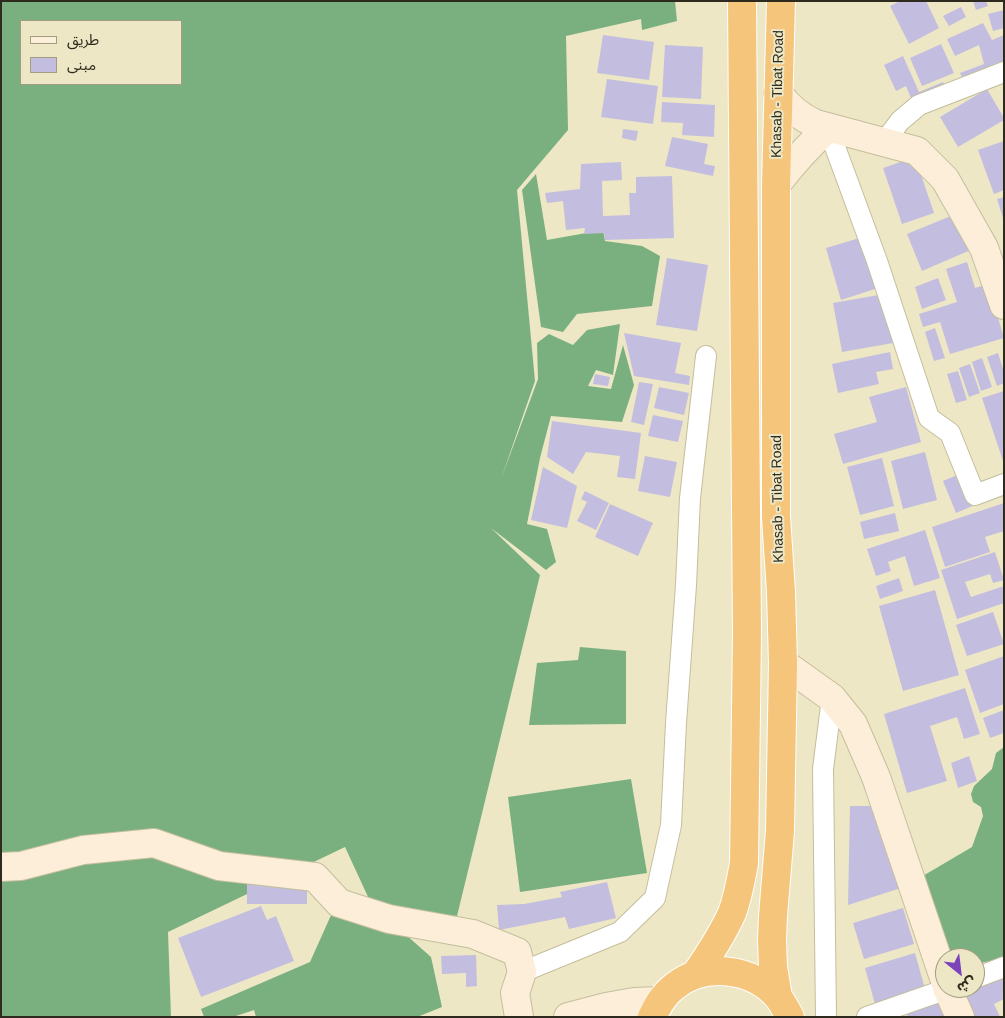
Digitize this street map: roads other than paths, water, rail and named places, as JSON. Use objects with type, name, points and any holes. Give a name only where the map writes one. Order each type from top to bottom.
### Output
[{"type":"highway","points":[[695,975],[710,953],[732,912],[740,886],[744,863],[747,634],[742,1]]},
{"type":"highway","name":"Khasab - Tibat Road","points":[[781,1],[776,185],[776,517],[783,663],[780,831],[773,916],[773,967],[784,1007]]},
{"type":"highway","points":[[656,1009],[675,985],[695,975],[717,970],[740,973],[761,982],[784,1007]]},
{"type":"street","points":[[884,142],[900,121],[919,105],[1004,72]]},
{"type":"street","points":[[778,93],[794,112],[816,124],[917,151],[944,179],[984,248],[1004,306]]},
{"type":"street","points":[[776,185],[791,164],[828,128]]},
{"type":"street","points":[[828,128],[877,261],[929,418],[950,433],[976,495],[1004,484]]},
{"type":"street","points":[[522,972],[620,932],[655,898],[671,825],[690,498],[706,356]]},
{"type":"street","points":[[783,663],[832,698],[853,724],[876,777],[935,952]]},
{"type":"street","points":[[826,1017],[823,770],[832,698]]},
{"type":"street","points":[[1,867],[21,866],[83,850],[154,843],[219,866],[315,876],[339,902],[389,919],[473,934],[517,952],[522,972],[515,993],[519,1017]]},
{"type":"street","points":[[985,974],[1004,967]]},
{"type":"street","points":[[867,1017],[935,992]]},
{"type":"street","points":[[952,998],[960,1017]]},
{"type":"street","points":[[568,1017],[634,1002],[656,1009]]}]
